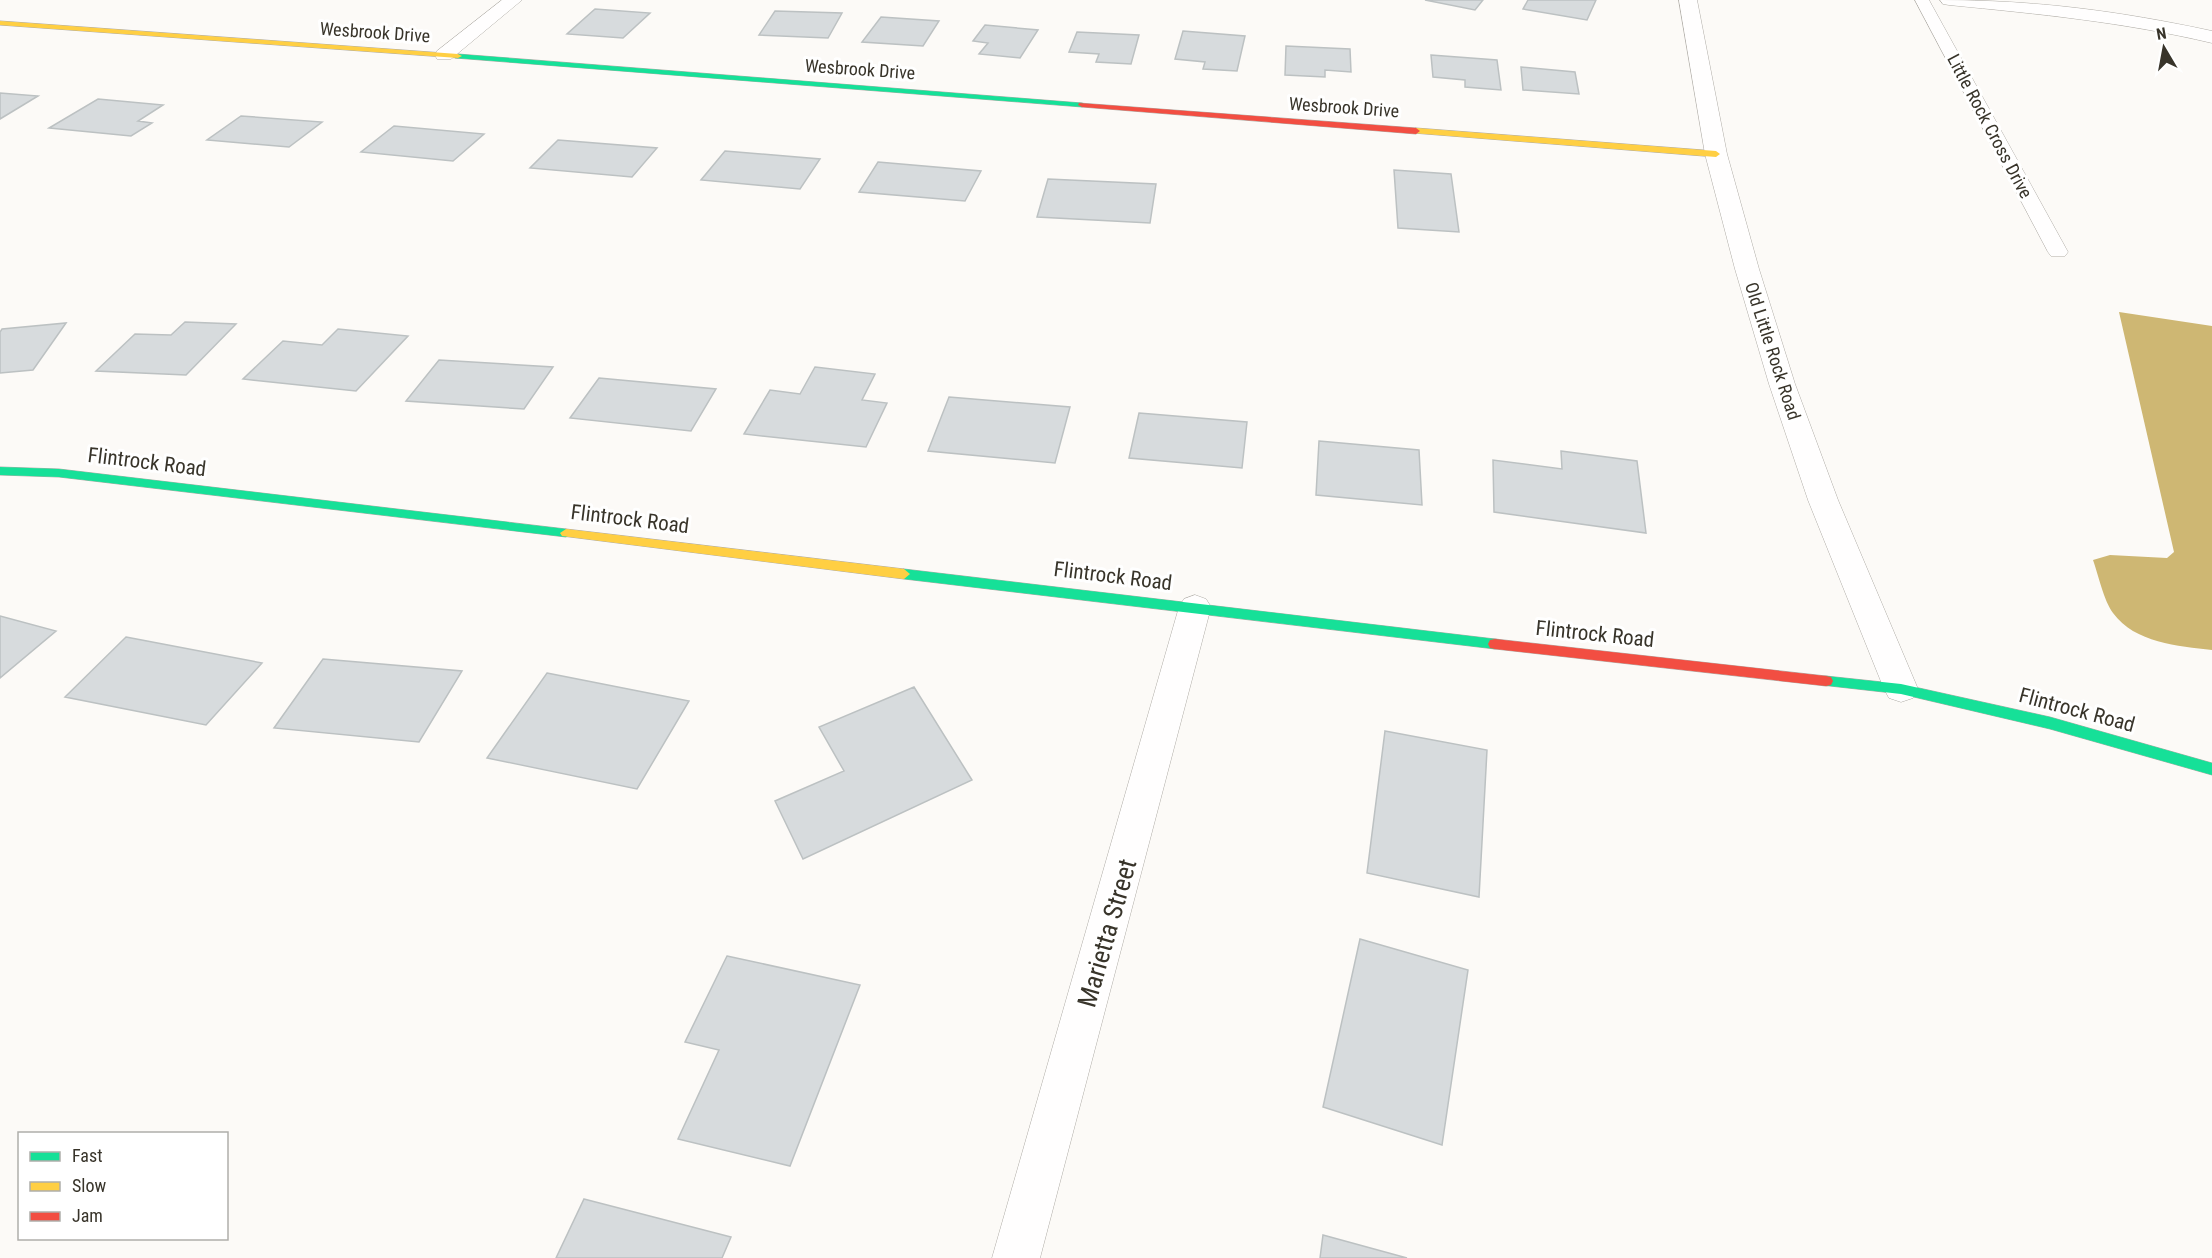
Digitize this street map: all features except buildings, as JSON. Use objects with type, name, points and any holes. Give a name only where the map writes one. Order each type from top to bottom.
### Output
[{"type":"street","points":[[444,55],[513,0]]},
{"type":"street","name":"Old Little Rock Road","points":[[1688,0],[1716,154],[1747,269],[1782,384],[1823,500],[1901,689]]},
{"type":"street","points":[[1949,0],[2078,12],[2145,22],[2212,37]]},
{"type":"street","name":"Wesbrook Drive","points":[[0,23],[444,55],[1716,154]]},
{"type":"street","name":"Flintrock Road","points":[[0,471],[83,476],[1553,651],[1901,689],[2050,723],[2212,769]]},
{"type":"street","name":"Marietta Street","points":[[1016,1258],[1196,607]]},
{"type":"lane","name":"Little Rock Cross Drive","points":[[1922,0],[2058,252]]},
{"type":"shaded area","points":[[2119,312],[2212,326],[2212,650],[2158,641],[2133,631],[2122,623],[2107,602],[2093,560],[2110,555],[2167,558],[2174,552]]},
{"type":"traffic: fast","points":[[458,56],[1082,105]]},
{"type":"traffic: fast","points":[[0,471],[59,473],[566,533]]},
{"type":"traffic: fast","points":[[904,574],[1495,644]]},
{"type":"traffic: fast","points":[[1826,681],[1901,689],[2050,723],[2212,769]]},
{"type":"traffic: slow","points":[[0,23],[458,56]]},
{"type":"traffic: slow","points":[[1416,131],[1716,154]]},
{"type":"traffic: slow","points":[[566,533],[904,574]]},
{"type":"traffic: jam","points":[[1082,105],[1416,131]]},
{"type":"traffic: jam","points":[[1495,644],[1826,681]]}]
